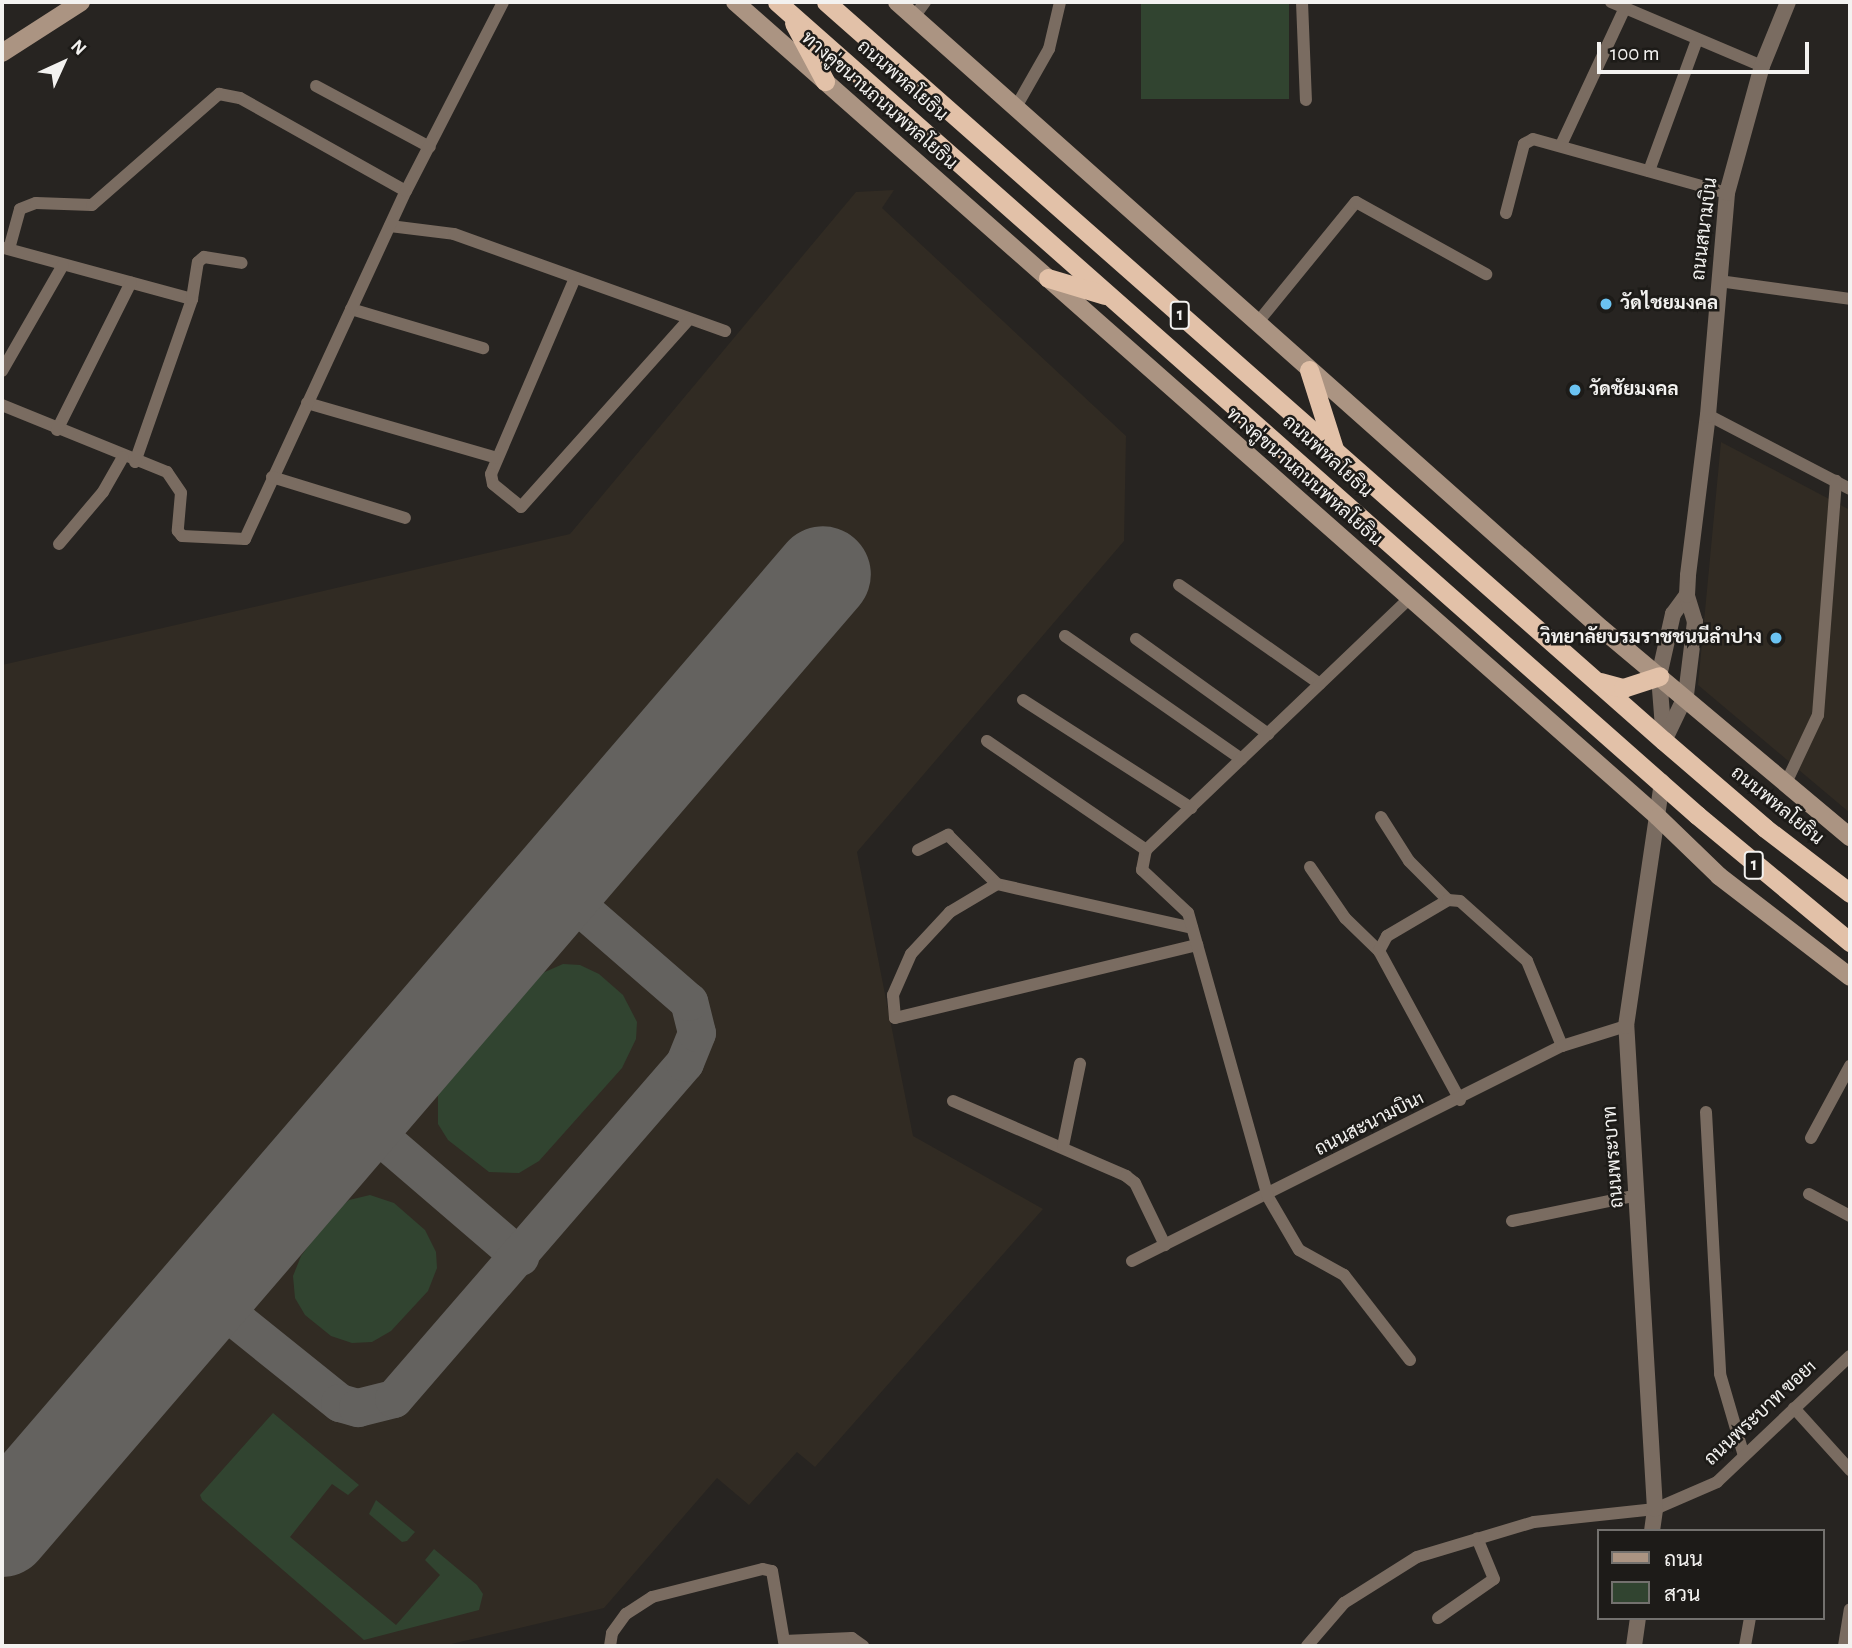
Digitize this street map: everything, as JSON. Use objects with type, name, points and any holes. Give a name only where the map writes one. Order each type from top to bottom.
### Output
[{"type":"highway","name":"ถนนพหลโยธิน","points":[[825,2],[1664,741],[1765,828],[1850,893]]},
{"type":"highway","points":[[782,6],[825,81]]},
{"type":"highway","name":"ถนนพหลโยธิน","points":[[782,6],[1774,882],[1850,942]]},
{"type":"highway","points":[[1048,278],[1112,297]]},
{"type":"highway","points":[[1309,370],[1335,452]]},
{"type":"highway","points":[[1596,681],[1623,688],[1659,676]]},
{"type":"highway","points":[[1662,782],[1664,741]]},
{"type":"main road","points":[[2,53],[81,2]]},
{"type":"main road","name":"ทางคู่ขนานถนนพหลโยธิน","points":[[735,2],[1658,817],[1718,876],[1850,977]]},
{"type":"main road","name":"1","points":[[897,2],[1309,370],[1659,676],[1686,695],[1850,837]]},
{"type":"street","points":[[2,405],[129,460],[167,472],[176,480],[181,493],[178,531],[190,538],[245,539],[405,191],[503,2]]},
{"type":"street","points":[[914,17],[925,2]]},
{"type":"street","points":[[1016,107],[1049,50],[1060,2]]},
{"type":"street","points":[[1302,2],[1306,100]]},
{"type":"street","points":[[1611,2],[1762,66]]},
{"type":"street","name":"ถนนสนามบิน","points":[[1664,741],[1686,695],[1695,622],[1687,595],[1708,415],[1727,192],[1762,66],[1788,2]]},
{"type":"street","points":[[1561,145],[1625,8]]},
{"type":"street","points":[[1649,172],[1697,40]]},
{"type":"street","points":[[316,86],[430,147]]},
{"type":"street","points":[[192,299],[5,248],[20,209],[36,203],[92,205],[219,94],[240,98],[405,191]]},
{"type":"street","points":[[1506,213],[1524,145],[1533,139],[1727,192]]},
{"type":"street","points":[[1258,322],[1356,202],[1486,274]]},
{"type":"street","points":[[390,226],[454,234],[725,331]]},
{"type":"street","points":[[59,544],[129,460],[192,299],[200,258],[242,263]]},
{"type":"street","points":[[2,371],[63,265]]},
{"type":"street","points":[[575,278],[490,480],[517,505],[527,505],[688,319]]},
{"type":"street","points":[[1719,281],[1850,299]]},
{"type":"street","points":[[57,430],[131,282]]},
{"type":"street","points":[[351,309],[483,348]]},
{"type":"street","points":[[307,403],[497,458]]},
{"type":"street","points":[[1708,415],[1850,489]]},
{"type":"street","points":[[272,477],[405,518]]},
{"type":"street","points":[[1786,783],[1818,715],[1836,481]]},
{"type":"street","points":[[1179,585],[1320,684]]},
{"type":"street","name":"ถนนสนามบิน","points":[[1664,741],[1659,676],[1673,614],[1687,595]]},
{"type":"street","points":[[1410,598],[1146,850],[1142,870],[1188,913],[1268,1197],[1299,1250],[1344,1275],[1410,1360]]},
{"type":"street","points":[[1065,636],[1241,760]]},
{"type":"street","points":[[1136,639],[1268,734]]},
{"type":"street","points":[[1023,700],[1191,808]]},
{"type":"street","points":[[987,741],[1146,850]]},
{"type":"street","name":"ถนนพระบาท","points":[[1652,1529],[1655,1509],[1626,1026],[1662,782]]},
{"type":"street","points":[[1381,817],[1409,861],[1448,900]]},
{"type":"street","points":[[918,850],[948,835],[997,884],[1192,928]]},
{"type":"street","points":[[1310,867],[1345,918],[1379,951],[1460,1100]]},
{"type":"street","points":[[997,884],[950,912],[911,954],[893,995],[895,1018],[1197,945]]},
{"type":"street","points":[[1379,951],[1387,936],[1448,900],[1460,901],[1527,961],[1562,1046]]},
{"type":"street","name":"ถนนสะนามบิน1","points":[[1132,1261],[1268,1197],[1562,1046],[1626,1026]]},
{"type":"street","points":[[1063,1146],[1080,1064]]},
{"type":"street","points":[[1811,1138],[1850,1066]]},
{"type":"street","points":[[953,1101],[1063,1146],[1135,1183],[1165,1245]]},
{"type":"street","points":[[1706,1112],[1720,1374],[1744,1456]]},
{"type":"street","points":[[1809,1194],[1850,1216]]},
{"type":"street","points":[[1512,1222],[1637,1195]]},
{"type":"street","name":"ถนนพระบาท ฃอย1","points":[[1307,1646],[1344,1603],[1417,1557],[1534,1522],[1655,1509],[1717,1482],[1849,1359]]},
{"type":"street","points":[[1794,1408],[1850,1470]]},
{"type":"street","points":[[1438,1618],[1494,1579],[1477,1538]]},
{"type":"street","points":[[610,1646],[612,1633],[625,1614],[652,1597],[763,1569],[772,1571],[783,1644],[852,1637],[863,1646]]},
{"type":"street","points":[[1844,1646],[1850,1609]]},
{"type":"street","points":[[1634,1646],[1638,1620]]},
{"type":"street","points":[[1745,1646],[1749,1620]]},
{"type":"shaded area","points":[[894,190],[882,208],[1126,436],[1124,541],[857,852],[913,1136],[1043,1209],[815,1467],[797,1452],[749,1505],[717,1478],[604,1608],[443,1646],[2,1646],[2,665],[570,534],[856,192]]},
{"type":"shaded area","name":"วิทยาลัยบรมราชชนนีลำปาง","points":[[1721,442],[1850,510],[1850,813],[1698,685]]},
{"type":"green space","points":[[1141,2],[1289,2],[1289,99],[1141,99]]},
{"type":"green space","points":[[563,964],[580,965],[599,974],[623,995],[637,1022],[636,1039],[622,1068],[539,1161],[519,1173],[489,1172],[448,1140],[438,1124],[438,1094],[446,1078],[538,975]]},
{"type":"green space","points":[[370,1195],[394,1203],[425,1230],[436,1252],[437,1268],[428,1291],[391,1331],[372,1342],[352,1343],[331,1336],[305,1315],[295,1298],[293,1276],[301,1256],[333,1213],[349,1200]]},
{"type":"green space","points":[[273,1413],[359,1485],[348,1495],[332,1484],[290,1537],[396,1625],[440,1575],[425,1560],[434,1549],[477,1585],[483,1594],[479,1610],[364,1640],[202,1500],[200,1495]]},
{"type":"green space","points":[[376,1500],[415,1532],[407,1541],[402,1542],[369,1514]]},
{"type":"taxiway","points":[[203,1293],[340,1403],[358,1408],[394,1399],[685,1063],[697,1033],[689,1002],[552,883]]},
{"type":"taxiway","points":[[355,1115],[520,1257]]},
{"type":"runway","points":[[2,1529],[823,574]]},
{"type":"place","name":"วัดไชยมงคล","points":[[1606,304]]},
{"type":"place","name":"วัดชัยมงคล","points":[[1575,390]]},
{"type":"place","name":"วิทยาลัยบรมราชชนนีลำปาง","points":[[1776,638]]}]
